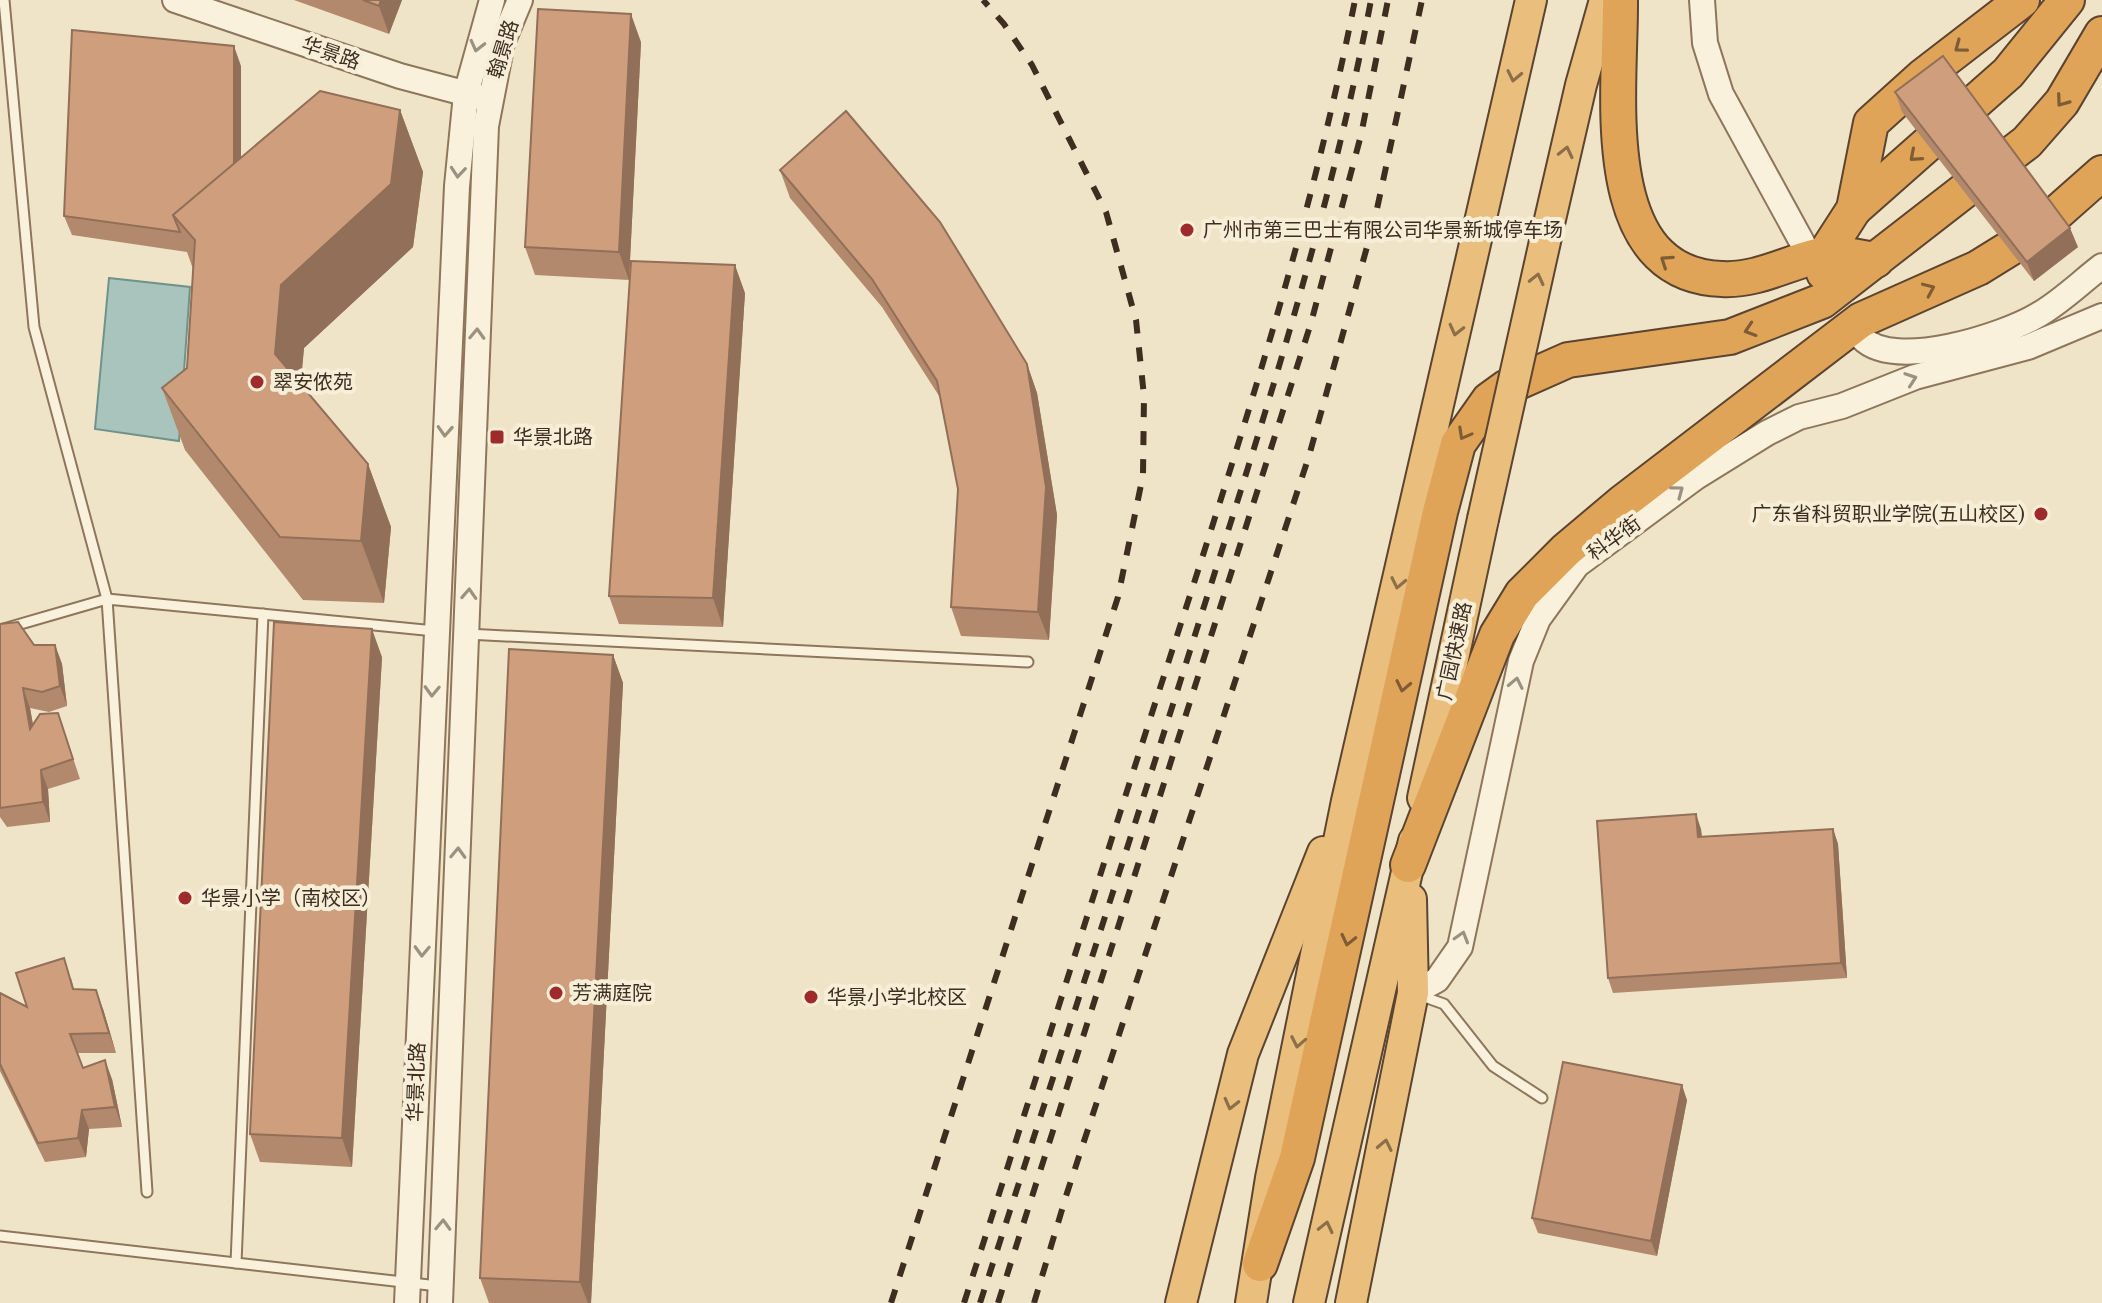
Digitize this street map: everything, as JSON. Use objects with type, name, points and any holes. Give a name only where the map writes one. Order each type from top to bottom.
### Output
[{"type":"highway","points":[[1251,1303],[1260,1264],[1271,1178],[1347,801],[1531,0]]},
{"type":"highway","name":"广园快速路","points":[[1309,1303],[1548,228],[1581,85],[1605,0]]},
{"type":"highway","points":[[1620,0],[1625,184],[1635,223],[1654,253],[1684,272],[1722,279],[1765,274],[1814,249],[1854,209],[2008,73],[2067,0]]},
{"type":"highway","points":[[1854,209],[1871,123],[1922,77],[2022,0]]},
{"type":"highway","points":[[1260,1264],[1297,1158],[1440,512],[1458,444],[1471,421],[1507,387],[1568,360],[1730,337],[1822,301],[2027,142],[2062,102],[2102,34]]},
{"type":"highway","points":[[1351,1303],[1413,993],[1414,946],[1408,865],[1497,635],[1522,594],[1566,550],[1623,502],[1861,320],[1978,268],[2033,234],[2099,174]]},
{"type":"highway","points":[[1814,249],[1876,260]]},
{"type":"highway","points":[[1814,249],[1822,301]]},
{"type":"highway","points":[[1181,1303],[1243,1054],[1293,925],[1347,801]]},
{"type":"street","name":"华景路","points":[[175,0],[477,97]]},
{"type":"street","name":"翰景路","points":[[477,97],[492,0]]},
{"type":"street","name":"翰景路","points":[[477,97],[520,0]]},
{"type":"street","points":[[1702,0],[1705,43],[1721,94],[1814,249]]},
{"type":"street","name":"华景北路","points":[[407,1293],[457,186],[477,97]]},
{"type":"street","name":"华景北路","points":[[441,1294],[482,197],[477,97]]},
{"type":"street","points":[[1862,338],[1882,351],[1909,352],[1967,343],[2037,316],[2102,266]]},
{"type":"street","name":"科华街","points":[[1413,993],[1437,980],[1460,947],[1521,661],[1538,619],[1555,591],[1577,565],[1696,477],[1799,417],[1842,406],[1915,377],[2028,347],[2091,322]]},
{"type":"lane","points":[[4,0],[34,327],[107,599],[147,1192]]},
{"type":"lane","points":[[0,630],[107,599],[435,631]]},
{"type":"lane","points":[[236,1263],[263,614]]},
{"type":"lane","points":[[467,634],[1028,662]]},
{"type":"lane","points":[[1413,993],[1444,1004],[1493,1066],[1542,1098]]},
{"type":"lane","points":[[0,1236],[236,1263],[407,1293],[441,1294]]},
{"type":"water","points":[[109,278],[190,287],[179,441],[95,429]]},
{"type":"building","points":[[363,0],[381,0],[379,6]]},
{"type":"building","points":[[538,9],[631,14],[619,252],[525,247]]},
{"type":"building","points":[[72,30],[234,46],[234,164],[173,215],[180,232],[64,216]]},
{"type":"building","points":[[1943,56],[2070,228],[2027,262],[1895,92]]},
{"type":"building","points":[[320,91],[400,110],[391,184],[281,285],[275,354],[368,464],[361,541],[280,537],[162,388],[187,368],[195,240],[173,215]]},
{"type":"building","points":[[846,111],[940,222],[1027,364],[1046,487],[1038,612],[951,607],[958,489],[937,381],[872,279],[780,170]]},
{"type":"building","points":[[631,261],[735,265],[713,598],[609,596]]},
{"type":"building","points":[[18,622],[34,645],[55,645],[60,686],[42,692],[23,688],[30,729],[40,714],[58,713],[73,759],[41,770],[43,802],[0,808],[0,624]]},
{"type":"building","points":[[274,622],[372,629],[342,1138],[250,1134]]},
{"type":"building","name":"芳满庭院","points":[[509,649],[613,655],[580,1282],[480,1278]]},
{"type":"building","points":[[1696,814],[1698,837],[1833,829],[1841,963],[1608,978],[1597,821]]},
{"type":"building","points":[[64,958],[73,989],[96,990],[109,1033],[70,1034],[83,1068],[105,1060],[115,1107],[82,1110],[78,1138],[38,1143],[0,1064],[0,993],[27,1007],[16,973]]},
{"type":"building","points":[[1563,1062],[1682,1085],[1651,1241],[1532,1218]]},
{"type":"railway","points":[[891,1303],[1118,597],[1143,475],[1144,396],[1136,320],[1106,212],[1032,65],[983,0]]},
{"type":"railway","points":[[964,1303],[1264,361],[1314,182],[1355,0]]},
{"type":"railway","points":[[980,1303],[1272,389],[1337,157],[1371,0]]},
{"type":"railway","points":[[998,1303],[1311,323],[1361,135],[1388,0]]},
{"type":"railway","points":[[1034,1303],[1067,1193],[1309,456],[1375,218],[1422,0]]},
{"type":"place","name":"广州市第三巴士有限公司华景新城停车场","points":[[1187,230]]},
{"type":"place","name":"翠安侬苑","points":[[257,382]]},
{"type":"place","name":"华景北路","points":[[497,437]]},
{"type":"place","name":"广东省科贸职业学院(五山校区)","points":[[2041,514]]},
{"type":"place","name":"华景小学（南校区）","points":[[185,898]]},
{"type":"place","name":"芳满庭院","points":[[556,993]]},
{"type":"place","name":"华景小学北校区","points":[[811,997]]}]
